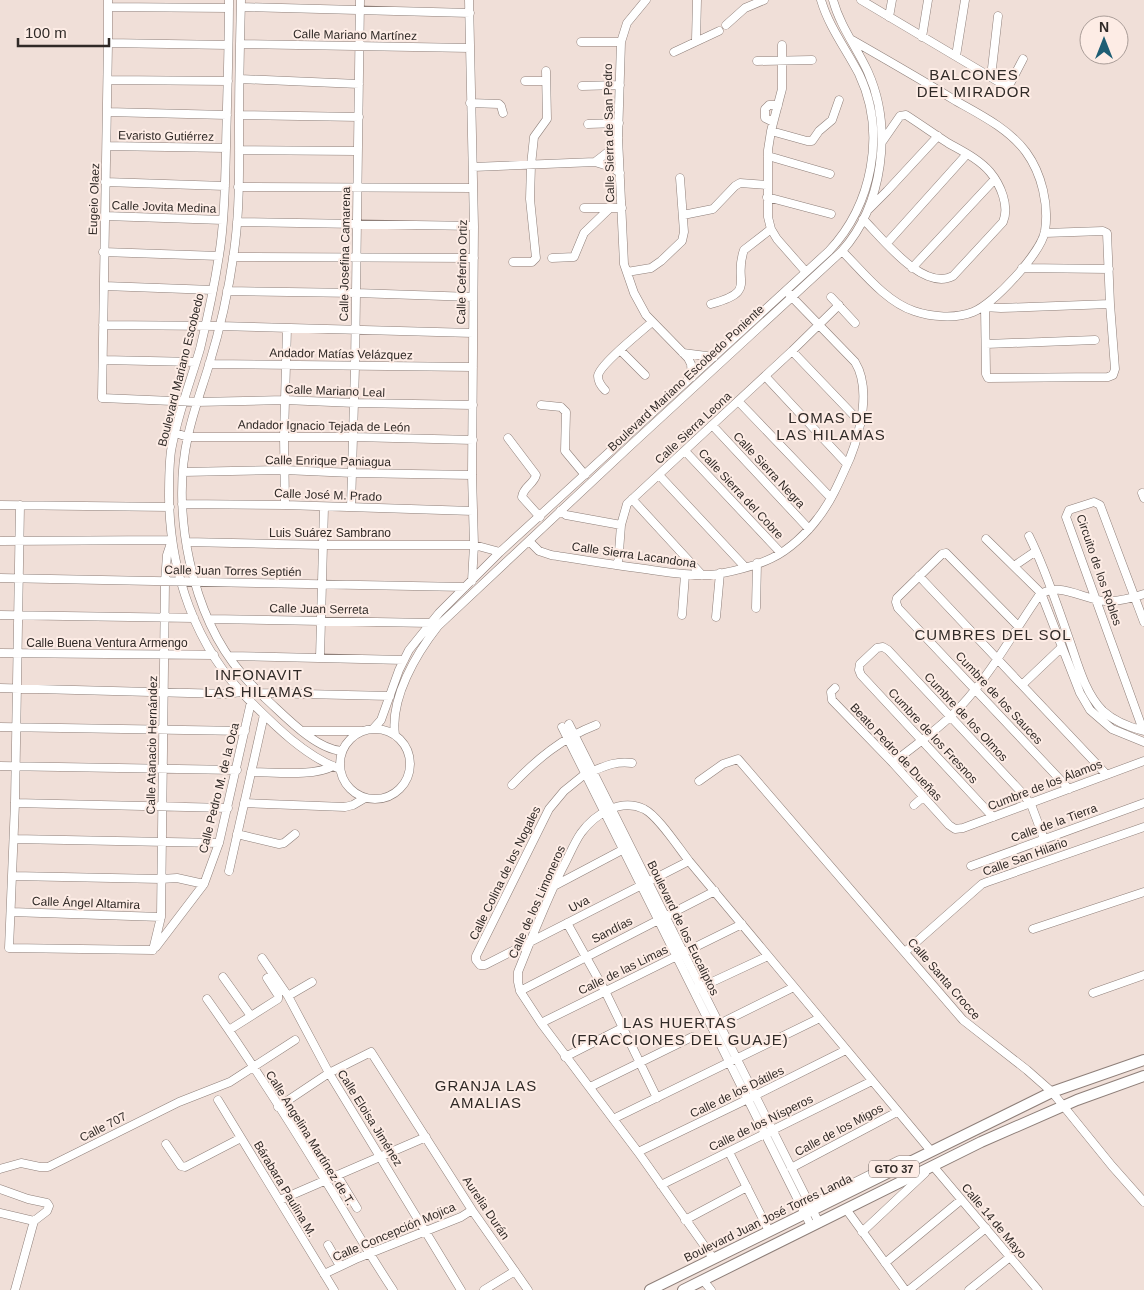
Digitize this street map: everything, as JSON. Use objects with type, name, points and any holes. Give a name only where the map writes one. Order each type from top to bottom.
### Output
[{"type":"main road","name":"Boulevard Juan José Torres Landa","points":[[650,1290],[769,1231],[807,1209],[914,1160],[1052,1092],[1144,1060]]},
{"type":"main road","name":"GTO 37","points":[[683,1290],[981,1142],[1062,1106],[1144,1076]]},
{"type":"street","name":"Calle Josefina Camarena","points":[[352,507],[360,0]]},
{"type":"street","name":"Calle Ceferino Ortiz","points":[[469,0],[474,226],[472,334],[474,544],[472,581]]},
{"type":"street","name":"Calle Sierra de San Pedro","points":[[646,0],[628,23],[621,42],[618,138],[623,253],[627,272],[638,301],[652,322],[683,353],[691,364],[692,377]]},
{"type":"street","points":[[696,40],[697,0]]},
{"type":"street","name":"Boulevard Mariano Escobedo Poniente","points":[[395,735],[395,712],[409,672],[429,638],[447,616],[630,446],[789,294],[806,272],[832,247],[849,225],[864,196],[871,169],[873,127],[866,91],[827,18],[821,0]]},
{"type":"street","name":"Boulevard Mariano Escobedo Poniente","points":[[373,729],[381,720],[404,660],[416,640],[465,587],[500,552],[623,439],[714,357],[842,251],[854,236],[867,210],[878,176],[882,142],[880,115],[874,87],[839,17],[833,0]]},
{"type":"street","points":[[861,0],[1008,85],[1023,59]]},
{"type":"street","points":[[889,17],[892,0]]},
{"type":"street","points":[[922,36],[928,0]]},
{"type":"street","points":[[956,56],[965,0]]},
{"type":"street","points":[[726,25],[745,8],[759,1]]},
{"type":"street","points":[[108,3],[229,4]]},
{"type":"street","name":"Eugeio Olaez","points":[[108,3],[102,398],[183,402]]},
{"type":"street","name":"Boulevard Mariano Escobedo","points":[[229,4],[223,220],[213,290],[196,362],[175,433],[170,464],[172,540],[180,582],[188,607],[220,667],[240,692],[276,726],[315,756],[336,767]]},
{"type":"street","points":[[241,4],[360,11],[470,13]]},
{"type":"street","name":"Boulevard Mariano Escobedo","points":[[241,4],[237,222],[227,291],[188,437],[183,472],[182,504],[186,542],[195,582],[209,619],[241,674],[303,731],[331,750],[342,751]]},
{"type":"street","points":[[992,77],[998,16]]},
{"type":"street","points":[[674,52],[696,40],[719,31]]},
{"type":"street","points":[[852,40],[1000,128],[1018,143],[1032,161],[1042,183],[1046,218],[1045,232],[1037,250],[984,307]]},
{"type":"street","points":[[581,42],[621,42]]},
{"type":"street","points":[[108,43],[228,45]]},
{"type":"street","name":"Calle Mariano Martínez","points":[[240,44],[470,48]]},
{"type":"street","points":[[782,45],[782,89],[771,131],[768,156],[768,217],[771,229],[777,239],[806,272]]},
{"type":"street","points":[[757,61],[812,60]]},
{"type":"street","points":[[513,262],[532,262],[536,258],[530,199],[531,165],[534,137],[547,119],[546,71]]},
{"type":"street","points":[[240,79],[359,84]]},
{"type":"street","points":[[108,80],[228,81]]},
{"type":"street","points":[[525,81],[546,80]]},
{"type":"street","points":[[582,86],[620,86]]},
{"type":"street","points":[[771,131],[807,142],[812,141],[819,130],[832,120],[839,100]]},
{"type":"street","points":[[470,103],[499,104],[502,106],[503,113]]},
{"type":"street","points":[[107,112],[227,115]]},
{"type":"street","points":[[863,219],[912,268],[938,279],[953,276],[1005,218],[1005,202],[995,180],[989,171],[968,154],[903,114],[882,142]]},
{"type":"street","points":[[239,115],[359,117]]},
{"type":"street","points":[[588,124],[619,123]]},
{"type":"street","points":[[867,210],[888,191],[938,136]]},
{"type":"street","points":[[595,162],[608,152],[618,138]]},
{"type":"street","name":"Evaristo Gutiérrez","points":[[107,146],[226,148]]},
{"type":"street","points":[[239,150],[358,151]]},
{"type":"street","points":[[887,243],[968,154]]},
{"type":"street","points":[[768,156],[830,174]]},
{"type":"street","points":[[473,167],[595,162],[612,167],[620,173]]},
{"type":"street","points":[[627,272],[651,268],[679,245],[684,232],[680,178]]},
{"type":"street","points":[[912,268],[995,180]]},
{"type":"street","points":[[105,182],[225,186]]},
{"type":"street","points":[[683,215],[713,209],[740,183],[767,185]]},
{"type":"street","points":[[238,187],[357,186],[473,188]]},
{"type":"street","points":[[767,197],[831,214]]},
{"type":"street","points":[[584,208],[622,208]]},
{"type":"street","name":"Calle Sierra de San Pedro","points":[[552,258],[574,257],[584,233],[610,208]]},
{"type":"street","name":"Calle Jovita Medina","points":[[105,216],[223,220]]},
{"type":"street","points":[[237,222],[474,226]]},
{"type":"street","points":[[711,304],[736,295],[741,286],[744,250],[771,229]]},
{"type":"street","points":[[984,307],[986,374],[990,378],[1108,377],[1113,375],[1115,369],[1110,304],[1108,235],[1106,232],[1045,232]]},
{"type":"street","points":[[842,251],[887,295],[904,307],[927,314],[948,316],[966,314],[984,307],[1110,304]]},
{"type":"street","points":[[104,252],[219,256]]},
{"type":"street","points":[[233,257],[474,258]]},
{"type":"street","points":[[1022,268],[1109,269]]},
{"type":"street","points":[[104,286],[213,290]]},
{"type":"street","points":[[227,291],[356,293],[473,298]]},
{"type":"street","name":"Calle Sierra Lacandona","points":[[529,541],[545,553],[684,575],[702,575],[745,567],[772,558],[809,529],[823,511],[847,464],[856,438],[864,388],[855,362],[789,294]]},
{"type":"street","points":[[831,297],[856,323]]},
{"type":"street","name":"Calle Sierra Leona","points":[[618,565],[621,524],[625,507],[839,305]]},
{"type":"street","points":[[605,390],[599,382],[600,371],[620,350],[652,322]]},
{"type":"street","points":[[103,325],[219,326],[472,334]]},
{"type":"street","points":[[285,505],[284,436],[287,328]]},
{"type":"street","points":[[986,344],[1095,340]]},
{"type":"street","points":[[620,350],[645,375]]},
{"type":"street","points":[[792,351],[859,421]]},
{"type":"street","points":[[683,353],[714,357]]},
{"type":"street","points":[[103,360],[196,362]]},
{"type":"street","name":"Andador Matías Velázquez","points":[[209,364],[473,367]]},
{"type":"street","points":[[765,376],[847,464]]},
{"type":"street","name":"Calle Mariano Leal","points":[[183,402],[286,400],[354,404],[473,405]]},
{"type":"street","points":[[738,401],[830,498]]},
{"type":"street","points":[[541,405],[561,407],[566,412],[565,451],[585,475]]},
{"type":"street","name":"Calle Sierra Negra","points":[[712,426],[809,529]]},
{"type":"street","name":"Andador Ignacio Tejada de León","points":[[175,433],[188,437],[284,436],[472,440]]},
{"type":"street","points":[[508,438],[536,476],[534,481],[524,491],[522,497],[540,517]]},
{"type":"street","points":[[623,439],[630,446]]},
{"type":"street","name":"Calle Sierra del Cobre","points":[[685,451],[780,552]]},
{"type":"street","name":"Calle Enrique Paniagua","points":[[183,472],[284,470],[472,475]]},
{"type":"street","points":[[659,475],[745,567]]},
{"type":"street","points":[[632,499],[702,575]]},
{"type":"street","name":"Circuito de los Robles","points":[[1144,622],[1100,506],[1094,502],[1069,510],[1066,517],[1144,730]]},
{"type":"street","points":[[0,504],[170,507]]},
{"type":"street","name":"Calle José M. Prado","points":[[182,504],[473,511]]},
{"type":"street","points":[[20,505],[15,803],[9,948],[153,950]]},
{"type":"street","points":[[320,658],[324,507]]},
{"type":"street","points":[[560,511],[566,515],[621,524]]},
{"type":"street","points":[[1029,536],[1052,589],[1084,680],[1092,697],[1104,712],[1119,722],[1129,727],[1144,730]]},
{"type":"street","points":[[986,539],[1041,593],[1082,698],[1090,710],[1112,729],[1144,742]]},
{"type":"street","points":[[0,541],[172,540]]},
{"type":"street","name":"Calle Atanacio Hernández","points":[[153,950],[161,917],[165,582],[167,555],[172,540]]},
{"type":"street","name":"Luis Suárez Sambrano","points":[[186,542],[322,545],[474,544]]},
{"type":"street","points":[[474,544],[500,552]]},
{"type":"street","points":[[1014,566],[1036,551]]},
{"type":"street","points":[[1018,626],[949,554],[942,554],[919,576],[1106,774]]},
{"type":"street","points":[[756,608],[757,563]]},
{"type":"street","points":[[716,617],[720,573]]},
{"type":"street","points":[[682,615],[684,575]]},
{"type":"street","name":"Cumbre de los Sauces","points":[[919,576],[898,598],[896,602],[898,608],[1069,789]]},
{"type":"street","name":"Calle Juan Torres Septién","points":[[0,578],[465,587]]},
{"type":"street","points":[[893,763],[950,717],[976,689],[1041,593],[1052,589],[1097,600],[1115,601],[1144,594]]},
{"type":"street","points":[[0,615],[194,618]]},
{"type":"street","name":"Calle Juan Serreta","points":[[209,619],[430,623]]},
{"type":"street","points":[[1023,684],[1062,646]]},
{"type":"street","name":"Cumbre de los Olmos","points":[[859,670],[860,664],[877,648],[888,650],[1024,795],[1030,804],[1044,839]]},
{"type":"street","name":"Calle Buena Ventura Armengo","points":[[0,653],[214,655]]},
{"type":"street","points":[[229,656],[404,660]]},
{"type":"street","name":"Cumbre de los Fresnos","points":[[859,670],[861,675],[992,816]]},
{"type":"street","points":[[0,688],[226,694],[240,692]]},
{"type":"street","name":"Beato Pedro de Dueñas","points":[[835,688],[831,692],[832,700],[893,763],[951,828],[955,829]]},
{"type":"street","points":[[261,693],[390,696]]},
{"type":"street","name":"Calle Pedro M. de la Oca","points":[[153,950],[204,884],[219,843],[251,702]]},
{"type":"street","points":[[229,871],[264,715]]},
{"type":"street","name":"Boulevard de los Eucaliptos","points":[[566,725],[815,1225]]},
{"type":"street","points":[[512,785],[542,756],[571,736],[596,725]]},
{"type":"street","points":[[0,727],[245,731]]},
{"type":"street","points":[[303,731],[364,731],[373,729],[384,730],[395,735],[407,750],[410,770],[401,788],[385,798],[365,798],[356,794],[348,787],[336,767],[342,751],[354,736],[364,731]]},
{"type":"street","name":"Calle Santa Crocce","points":[[699,781],[723,764],[738,759],[963,1020],[1052,1092],[1062,1106],[1142,1197]]},
{"type":"street","name":"Cumbre de los Álamos","points":[[955,829],[963,828],[992,816],[1030,804],[1144,761]]},
{"type":"street","points":[[589,773],[611,764],[632,763]]},
{"type":"street","points":[[0,766],[237,770]]},
{"type":"street","points":[[251,772],[314,772],[336,767]]},
{"type":"street","name":"Calle Colina de los Nogales","points":[[480,965],[476,960],[476,956],[493,925],[542,820],[560,796],[589,773]]},
{"type":"street","points":[[244,803],[344,807],[353,805],[365,798]]},
{"type":"street","points":[[914,805],[923,798]]},
{"type":"street","name":"Calle de la Tierra","points":[[971,866],[1144,802]]},
{"type":"street","points":[[15,803],[228,808]]},
{"type":"street","points":[[608,810],[618,806],[637,807],[650,813],[931,1151]]},
{"type":"street","name":"Boulevard de los Eucaliptos","points":[[608,810],[624,849],[645,883]]},
{"type":"street","name":"Calle de los Limoneros","points":[[520,991],[518,972],[554,886],[582,833],[608,810]]},
{"type":"street","name":"Calle San Hilario","points":[[905,952],[987,882],[1144,827]]},
{"type":"street","points":[[237,834],[279,844],[284,843],[295,834]]},
{"type":"street","points":[[14,839],[219,843]]},
{"type":"street","points":[[554,886],[624,849]]},
{"type":"street","name":"Uva","points":[[480,965],[485,965],[689,861]]},
{"type":"street","points":[[13,876],[161,880],[177,878],[204,884]]},
{"type":"street","name":"Sandías","points":[[520,991],[715,892]]},
{"type":"street","points":[[1034,930],[1144,892]]},
{"type":"street","name":"Calle Ángel Altamira","points":[[11,912],[161,917]]},
{"type":"street","points":[[567,923],[587,956],[657,1098]]},
{"type":"street","name":"Calle de las Limas","points":[[541,1023],[742,924]]},
{"type":"street","points":[[697,989],[768,956]]},
{"type":"street","name":"Calle Eloisa Jiménez","points":[[262,958],[288,996],[329,1073],[461,1290]]},
{"type":"street","points":[[1093,993],[1144,975]]},
{"type":"street","points":[[223,977],[251,1016]]},
{"type":"street","points":[[229,1030],[278,999],[267,978]]},
{"type":"street","points":[[288,996],[312,982]]},
{"type":"street","points":[[715,1026],[794,987]]},
{"type":"street","points":[[520,991],[565,1057],[590,1087],[638,1152],[713,1258]]},
{"type":"street","name":"Calle Angelina Martínez de T.","points":[[207,999],[325,1180],[368,1254],[393,1290]]},
{"type":"street","points":[[613,1120],[820,1018]]},
{"type":"street","points":[[565,1057],[622,1028]]},
{"type":"street","points":[[590,1087],[692,1037]]},
{"type":"street","name":"Calle 707","points":[[0,1169],[26,1163],[40,1167],[48,1166],[179,1102],[215,1089],[253,1068],[295,1040]]},
{"type":"street","name":"Calle de los Dátiles","points":[[638,1152],[846,1050]]},
{"type":"street","name":"Aurelia Durán","points":[[329,1073],[372,1052],[472,1210],[528,1290]]},
{"type":"street","points":[[278,1107],[329,1073]]},
{"type":"street","name":"Calle de los Nísperos","points":[[661,1185],[872,1081]]},
{"type":"street","name":"Bárabara Paulina M.","points":[[218,1100],[334,1290]]},
{"type":"street","name":"Calle de los Migos","points":[[791,1168],[897,1112]]},
{"type":"street","name":"Boulevard de los Eucaliptos","points":[[769,1132],[791,1168],[807,1209]]},
{"type":"street","points":[[166,1144],[181,1166],[184,1167],[241,1138]]},
{"type":"street","points":[[280,1200],[426,1138]]},
{"type":"street","points":[[729,1152],[769,1231]]},
{"type":"street","points":[[862,1232],[932,1167]]},
{"type":"street","name":"Calle 14 de Mayo","points":[[932,1167],[986,1228],[1034,1288]]},
{"type":"street","points":[[337,1175],[357,1208]]},
{"type":"street","points":[[685,1220],[747,1187]]},
{"type":"street","points":[[0,1189],[28,1200],[48,1204],[49,1208],[34,1221],[15,1290]]},
{"type":"street","points":[[885,1263],[961,1200]]},
{"type":"street","points":[[846,1209],[907,1290],[986,1228]]},
{"type":"street","name":"Calle Concepción Mojica","points":[[324,1274],[460,1217],[472,1210]]},
{"type":"street","points":[[0,1213],[34,1221]]},
{"type":"street","points":[[328,1244],[340,1266]]},
{"type":"street","points":[[969,1290],[1010,1257]]},
{"type":"street","points":[[484,1290],[515,1271]]},
{"type":"street","points":[[703,1280],[711,1290]]},
{"type":"district","name":"BALCONES DEL MIRADOR","points":[[974,82]]},
{"type":"district","name":"LOMAS DE LAS HILAMAS","points":[[831,426]]},
{"type":"district","name":"CUMBRES DEL SOL","points":[[993,634]]},
{"type":"district","name":"INFONAVIT LAS HILAMAS","points":[[259,682]]},
{"type":"district","name":"LAS HUERTAS (FRACCIONES DEL GUAJE)","points":[[680,1030]]},
{"type":"district","name":"GRANJA LAS AMALIAS","points":[[486,1094]]}]
